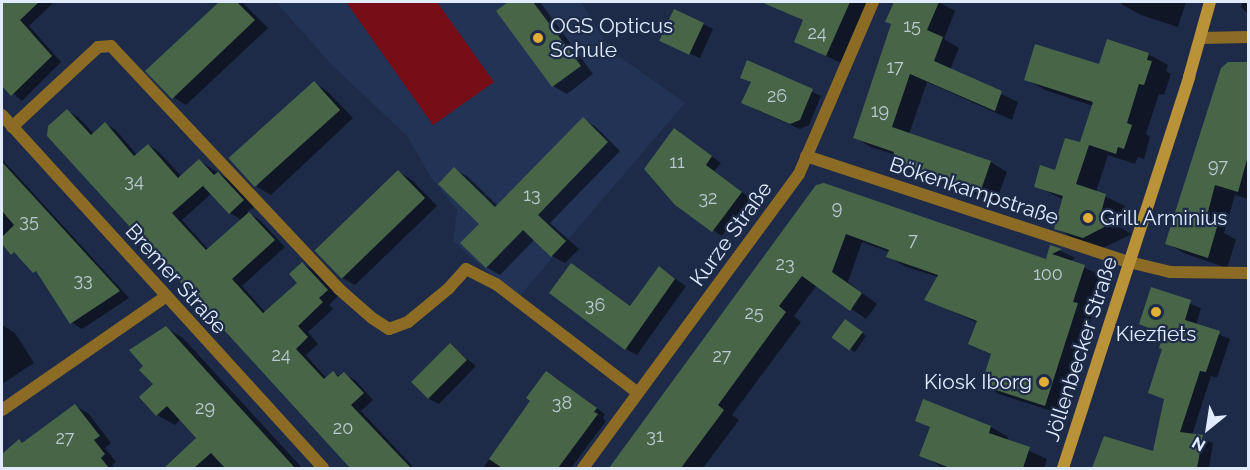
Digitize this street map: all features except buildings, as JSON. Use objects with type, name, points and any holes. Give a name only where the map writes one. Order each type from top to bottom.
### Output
[{"type":"main road","name":"Jöllenbecker Straße","points":[[1063,468],[1201,38],[1210,2]]},
{"type":"street","name":"Kurze Straße","points":[[583,468],[789,189],[806,156],[873,2]]},
{"type":"street","points":[[1201,38],[1248,37]]},
{"type":"street","points":[[12,127],[98,47],[111,46],[339,289],[389,329],[408,322],[448,289],[466,269],[496,284],[638,393]]},
{"type":"street","name":"Bremer Straße","points":[[2,115],[165,297],[323,468]]},
{"type":"street","name":"Bökenkampstraße","points":[[806,156],[1129,262],[1170,272],[1248,273]]},
{"type":"street","points":[[2,410],[165,297]]},
{"type":"shaded area","points":[[276,2],[581,2],[610,50],[685,103],[518,298],[453,241],[457,210],[430,176],[408,137],[330,63]]},
{"type":"shaded area","points":[[346,2],[437,2],[494,82],[433,125]]},
{"type":"place","name":"OGS Opticus Schule","points":[[538,38]]},
{"type":"place","name":"Grill Arminius","points":[[1088,218]]},
{"type":"place","name":"Kiezfiets","points":[[1156,312]]},
{"type":"place","name":"Kiosk Iborg","points":[[1044,382]]}]
